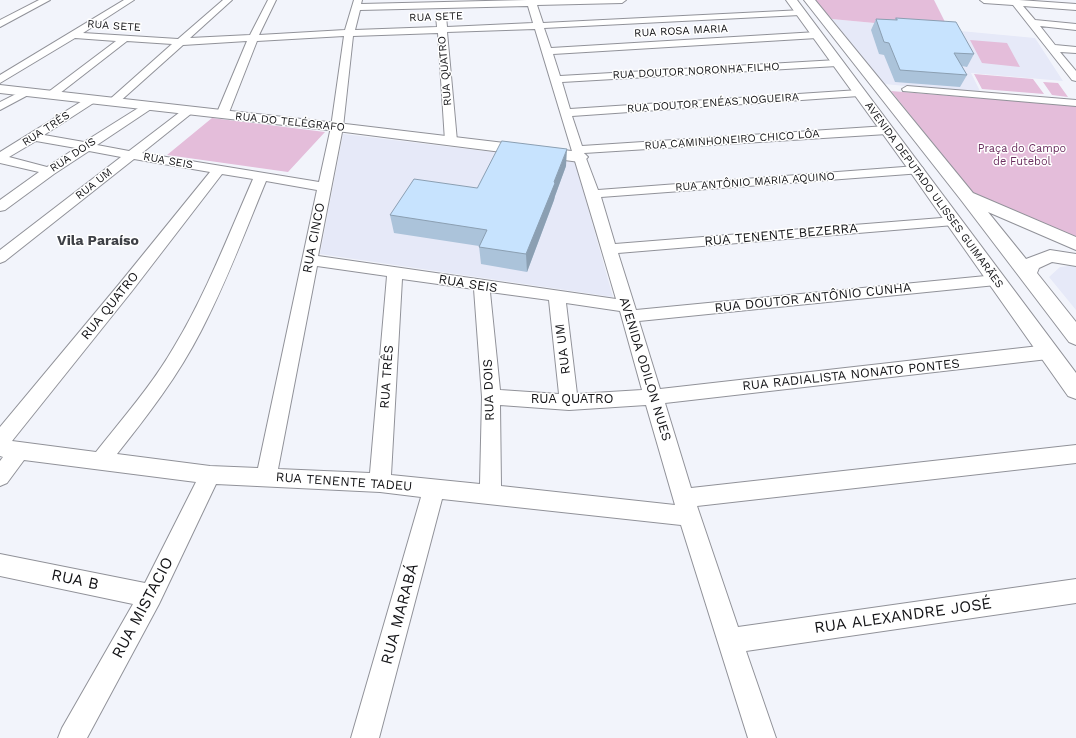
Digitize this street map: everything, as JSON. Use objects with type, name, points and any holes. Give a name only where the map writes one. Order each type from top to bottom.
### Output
[{"type":"street","points":[[0,24],[46,0]]},
{"type":"street","points":[[0,80],[130,0]]},
{"type":"street","points":[[113,102],[228,0]]},
{"type":"street","points":[[222,114],[253,38],[272,0]]},
{"type":"street","points":[[357,4],[622,0]]},
{"type":"street","points":[[984,0],[1076,7]]},
{"type":"street","name":"RUA QUATRO","points":[[441,2],[451,141]]},
{"type":"street","name":"AVENIDA ODILON NUES","points":[[531,2],[593,194],[686,507],[762,738]]},
{"type":"street","points":[[1016,3],[1034,23],[1075,76]]},
{"type":"street","name":"RUA CINCO","points":[[266,476],[337,127],[348,32],[357,4]]},
{"type":"street","name":"RUA SETE","points":[[73,35],[124,40],[179,42],[348,32],[538,26],[800,4]]},
{"type":"street","name":"AVENIDA DEPUTADO ULISSES GUIMARÃES","points":[[800,4],[817,35],[837,63],[917,170],[1048,352],[1073,382]]},
{"type":"street","name":"AVENIDA DEPUTADO ULISSES GUIMARÃES","points":[[800,4],[870,78],[966,196],[1076,337]]},
{"type":"street","points":[[1034,23],[1076,27]]},
{"type":"street","name":"RUA ROSA MARIA","points":[[547,50],[817,35]]},
{"type":"street","points":[[51,95],[124,40]]},
{"type":"street","points":[[1052,48],[1076,50]]},
{"type":"street","name":"RUA DOUTOR NORONHA FILHO","points":[[556,79],[837,63]]},
{"type":"street","points":[[849,78],[870,78]]},
{"type":"street","name":"RUA DO TELÉGRAFO","points":[[0,89],[147,107],[579,154]]},
{"type":"street","points":[[907,89],[1076,103]]},
{"type":"street","points":[[0,107],[26,92]]},
{"type":"street","name":"RUA DOUTOR ENÉAS NOGUEIRA","points":[[566,113],[859,93]]},
{"type":"street","name":"RUA TRÊS","points":[[0,159],[91,100]]},
{"type":"street","name":"RUA DOIS","points":[[0,207],[49,171],[147,107]]},
{"type":"street","name":"RUA UM","points":[[0,258],[188,111]]},
{"type":"street","name":"RUA CAMINHONEIRO CHICO LÔA","points":[[579,154],[887,130]]},
{"type":"street","name":"RUA SEIS","points":[[36,137],[218,170],[324,187]]},
{"type":"street","points":[[0,159],[49,171]]},
{"type":"street","name":"RUA QUATRO","points":[[0,441],[126,287],[218,170]]},
{"type":"street","name":"RUA ANTÔNIO MARIA AQUINO","points":[[593,194],[917,170]]},
{"type":"street","points":[[101,460],[160,383],[179,355],[198,322],[261,177]]},
{"type":"street","points":[[966,196],[1076,244]]},
{"type":"street","name":"RUA TENENTE BEZERRA","points":[[609,249],[954,221]]},
{"type":"street","points":[[1027,274],[1031,264],[1050,256],[1076,260]]},
{"type":"street","name":"RUA SEIS","points":[[310,260],[557,297],[628,311]]},
{"type":"street","name":"RUA TRÊS","points":[[380,482],[395,272]]},
{"type":"street","name":"RUA DOUTOR ANTÔNIO CUNHA","points":[[628,311],[996,280]]},
{"type":"street","name":"RUA DOIS","points":[[482,286],[491,397],[490,494]]},
{"type":"street","name":"RUA UM","points":[[557,297],[569,402]]},
{"type":"street","name":"RUA RADIALISTA NONATO PONTES","points":[[653,397],[1048,352]]},
{"type":"street","name":"RUA QUATRO","points":[[491,397],[569,402],[653,397]]},
{"type":"street","points":[[0,477],[10,450]]},
{"type":"street","name":"RUA TENENTE TADEU","points":[[10,450],[101,460],[210,475],[266,476],[380,482],[490,494],[686,507]]},
{"type":"street","points":[[686,507],[1076,454]]},
{"type":"street","name":"RUA MISTACIO","points":[[72,738],[150,596],[210,475]]},
{"type":"street","name":"RUA MARABÁ","points":[[365,738],[434,489]]},
{"type":"street","name":"RUA B","points":[[0,565],[150,596]]},
{"type":"street","name":"RUA ALEXANDRE JOSÉ","points":[[730,641],[1076,591]]},
{"type":"shaded area","points":[[832,19],[1035,38],[1063,81],[971,73],[981,93],[884,84]]},
{"type":"shaded area","points":[[343,134],[575,162],[613,297],[320,254]]},
{"type":"shaded area","points":[[1076,265],[1076,310],[1049,277],[1060,267]]},
{"type":"green space","points":[[814,0],[934,0],[949,30],[832,19]]},
{"type":"green space","points":[[970,40],[1007,43],[1020,67],[982,63]]},
{"type":"green space","points":[[974,74],[1033,79],[1044,94],[982,89]]},
{"type":"green space","points":[[1043,82],[1058,83],[1068,97],[1052,95]]},
{"type":"green space","name":"Praça do Campo de Futebol","points":[[891,91],[1076,106],[1076,237],[973,193]]},
{"type":"green space","points":[[212,118],[325,132],[288,172],[167,155]]},
{"type":"building","points":[[896,18],[956,22],[974,54],[954,53],[967,75],[900,70],[889,43],[884,42],[876,19],[897,20]]},
{"type":"building","points":[[502,141],[567,149],[526,254],[479,247],[487,230],[390,215],[414,179],[477,188]]},
{"type":"district","name":"Vila Paraíso","points":[[98,241]]}]
